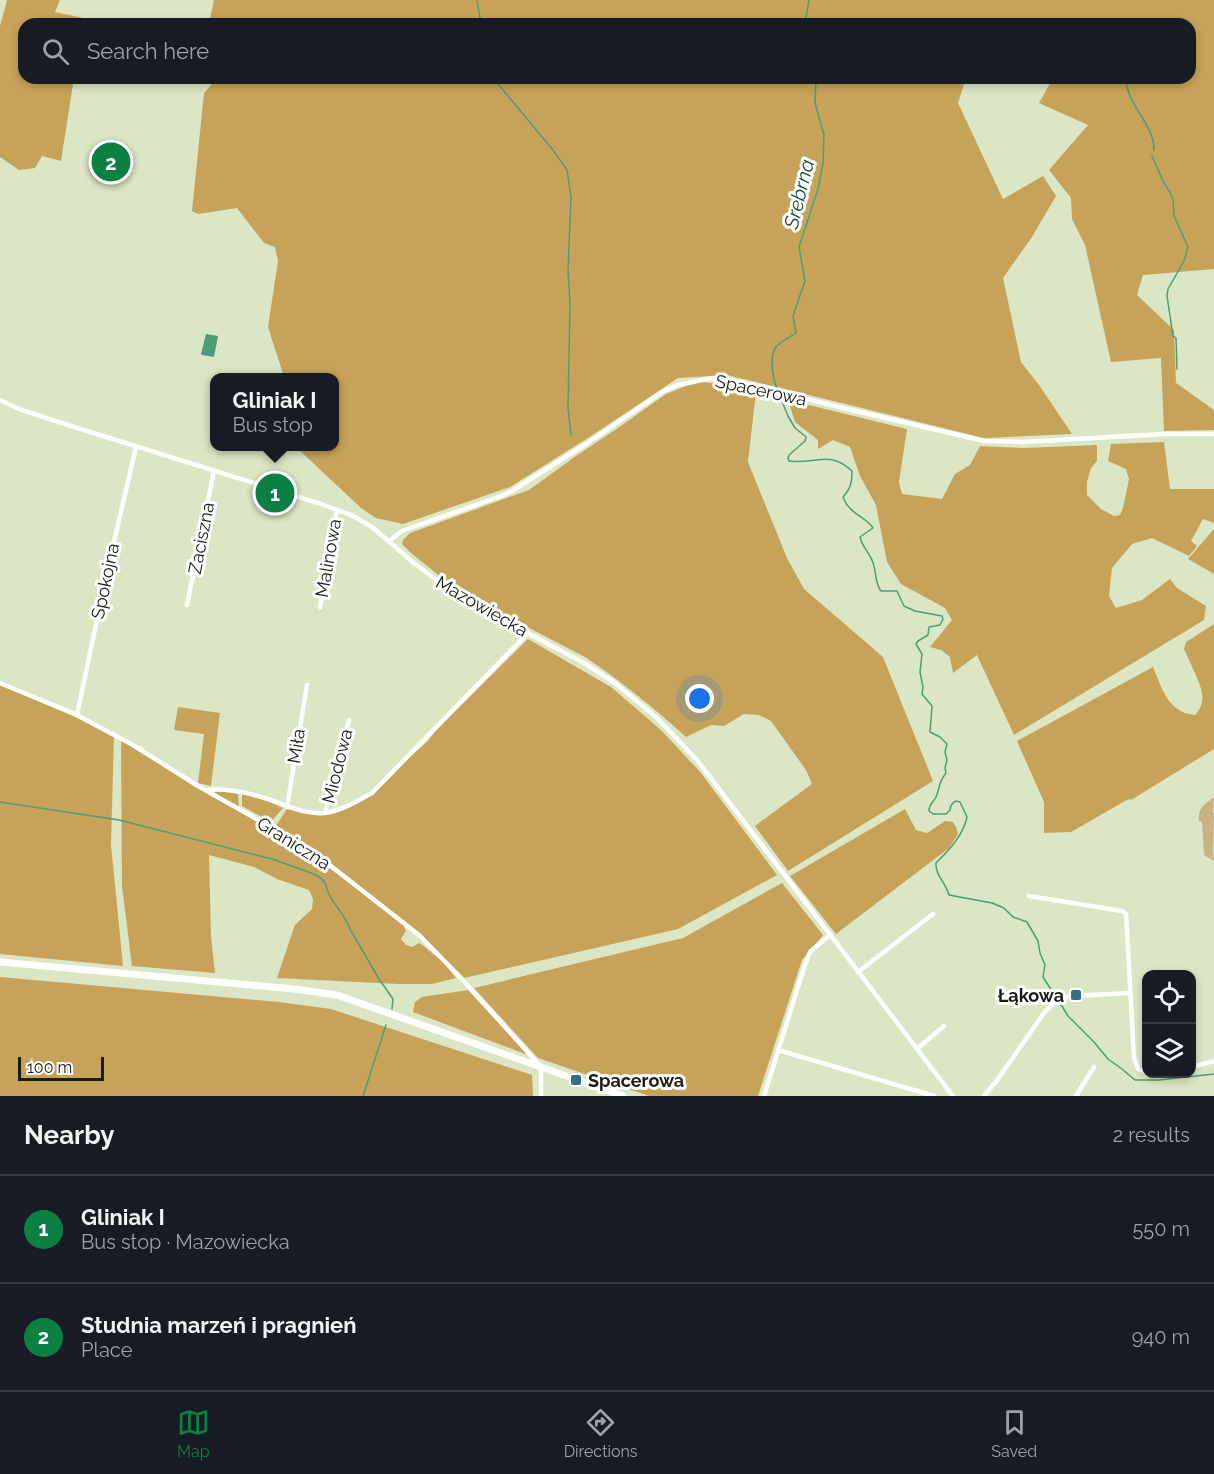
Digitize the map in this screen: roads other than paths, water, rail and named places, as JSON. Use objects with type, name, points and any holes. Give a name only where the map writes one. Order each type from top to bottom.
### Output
[{"type":"main road","points":[[0,962],[327,993],[362,1003],[623,1096]]},
{"type":"street","name":"Spacerowa","points":[[389,541],[402,531],[512,491],[662,392],[677,385],[712,378],[984,441],[1023,442],[1170,434],[1214,434]]},
{"type":"street","name":"Mazowiecka","points":[[0,400],[19,409],[337,510],[366,524],[437,582],[458,596],[584,663],[615,683],[663,724],[697,760],[950,1095]]},
{"type":"street","name":"Spokojna","points":[[77,715],[136,447]]},
{"type":"street","name":"Zaciszna","points":[[187,605],[214,471]]},
{"type":"street","name":"Malinowa","points":[[320,607],[337,510]]},
{"type":"street","points":[[205,790],[224,789],[250,794],[305,812],[325,813],[372,793],[528,633]]},
{"type":"street","name":"Graniczna","points":[[0,683],[77,715],[144,751],[314,854],[413,931],[462,980],[541,1067]]},
{"type":"street","name":"Miła","points":[[287,807],[307,685]]},
{"type":"street","name":"Miodowa","points":[[325,813],[349,720]]},
{"type":"street","points":[[1029,896],[1125,912],[1134,1058],[1142,1071]]},
{"type":"street","points":[[858,972],[933,914]]},
{"type":"street","points":[[764,1096],[810,952],[830,935]]},
{"type":"street","points":[[984,1096],[1051,1005],[1063,997],[1131,993]]},
{"type":"street","points":[[917,1049],[944,1026]]},
{"type":"street","points":[[778,1050],[934,1096]]},
{"type":"street","points":[[1196,1066],[1214,1061]]},
{"type":"street","points":[[1076,1096],[1094,1066]]},
{"type":"street","points":[[541,1067],[541,1096]]},
{"type":"waterway","points":[[477,0],[480,18]]},
{"type":"waterway","name":"Srebrna","points":[[806,18],[809,0]]},
{"type":"waterway","points":[[498,84],[567,170],[571,197],[568,271],[570,304],[568,408],[571,435]]},
{"type":"waterway","name":"Srebrna","points":[[777,389],[772,362],[774,351],[778,345],[796,333],[793,316],[805,281],[799,247],[818,189],[823,164],[824,135],[815,103],[816,84]]},
{"type":"waterway","points":[[1127,84],[1130,97],[1150,131],[1154,150]]},
{"type":"waterway","points":[[1152,156],[1170,192],[1174,216],[1188,247],[1184,261],[1168,289],[1167,296],[1173,336],[1176,338],[1177,369]]},
{"type":"waterway","name":"Srebrna","points":[[779,394],[795,428],[806,437],[805,441],[789,455],[789,461],[829,459],[844,464],[852,471],[848,491],[843,497],[849,507],[873,528],[860,537],[873,562],[877,584],[881,591],[897,591],[904,606],[915,611],[942,616],[943,619],[940,625],[929,627],[928,635],[916,644],[922,654],[920,672],[922,694],[932,706],[930,732],[947,744],[946,773],[929,811],[933,814],[946,814],[956,801],[960,802],[967,817],[959,836],[936,863],[939,875],[949,895],[992,903],[1004,908],[1013,917],[1027,922],[1038,941],[1045,965],[1043,977],[1057,999]]},
{"type":"waterway","points":[[0,802],[119,820],[272,859],[314,874],[325,883],[329,894],[393,999],[392,1009]]},
{"type":"waterway","name":"Srebrna","points":[[1060,1003],[1068,1016],[1108,1059],[1135,1080],[1159,1080],[1214,1074]]},
{"type":"waterway","points":[[363,1096],[386,1025]]},
{"type":"place","name":"Studnia marzeń i pragnień","points":[[111,162]]},
{"type":"place","name":"Gliniak I","points":[[275,493]]},
{"type":"place","name":"Łąkowa","points":[[1076,995]]},
{"type":"place","name":"Spacerowa","points":[[576,1080]]}]
